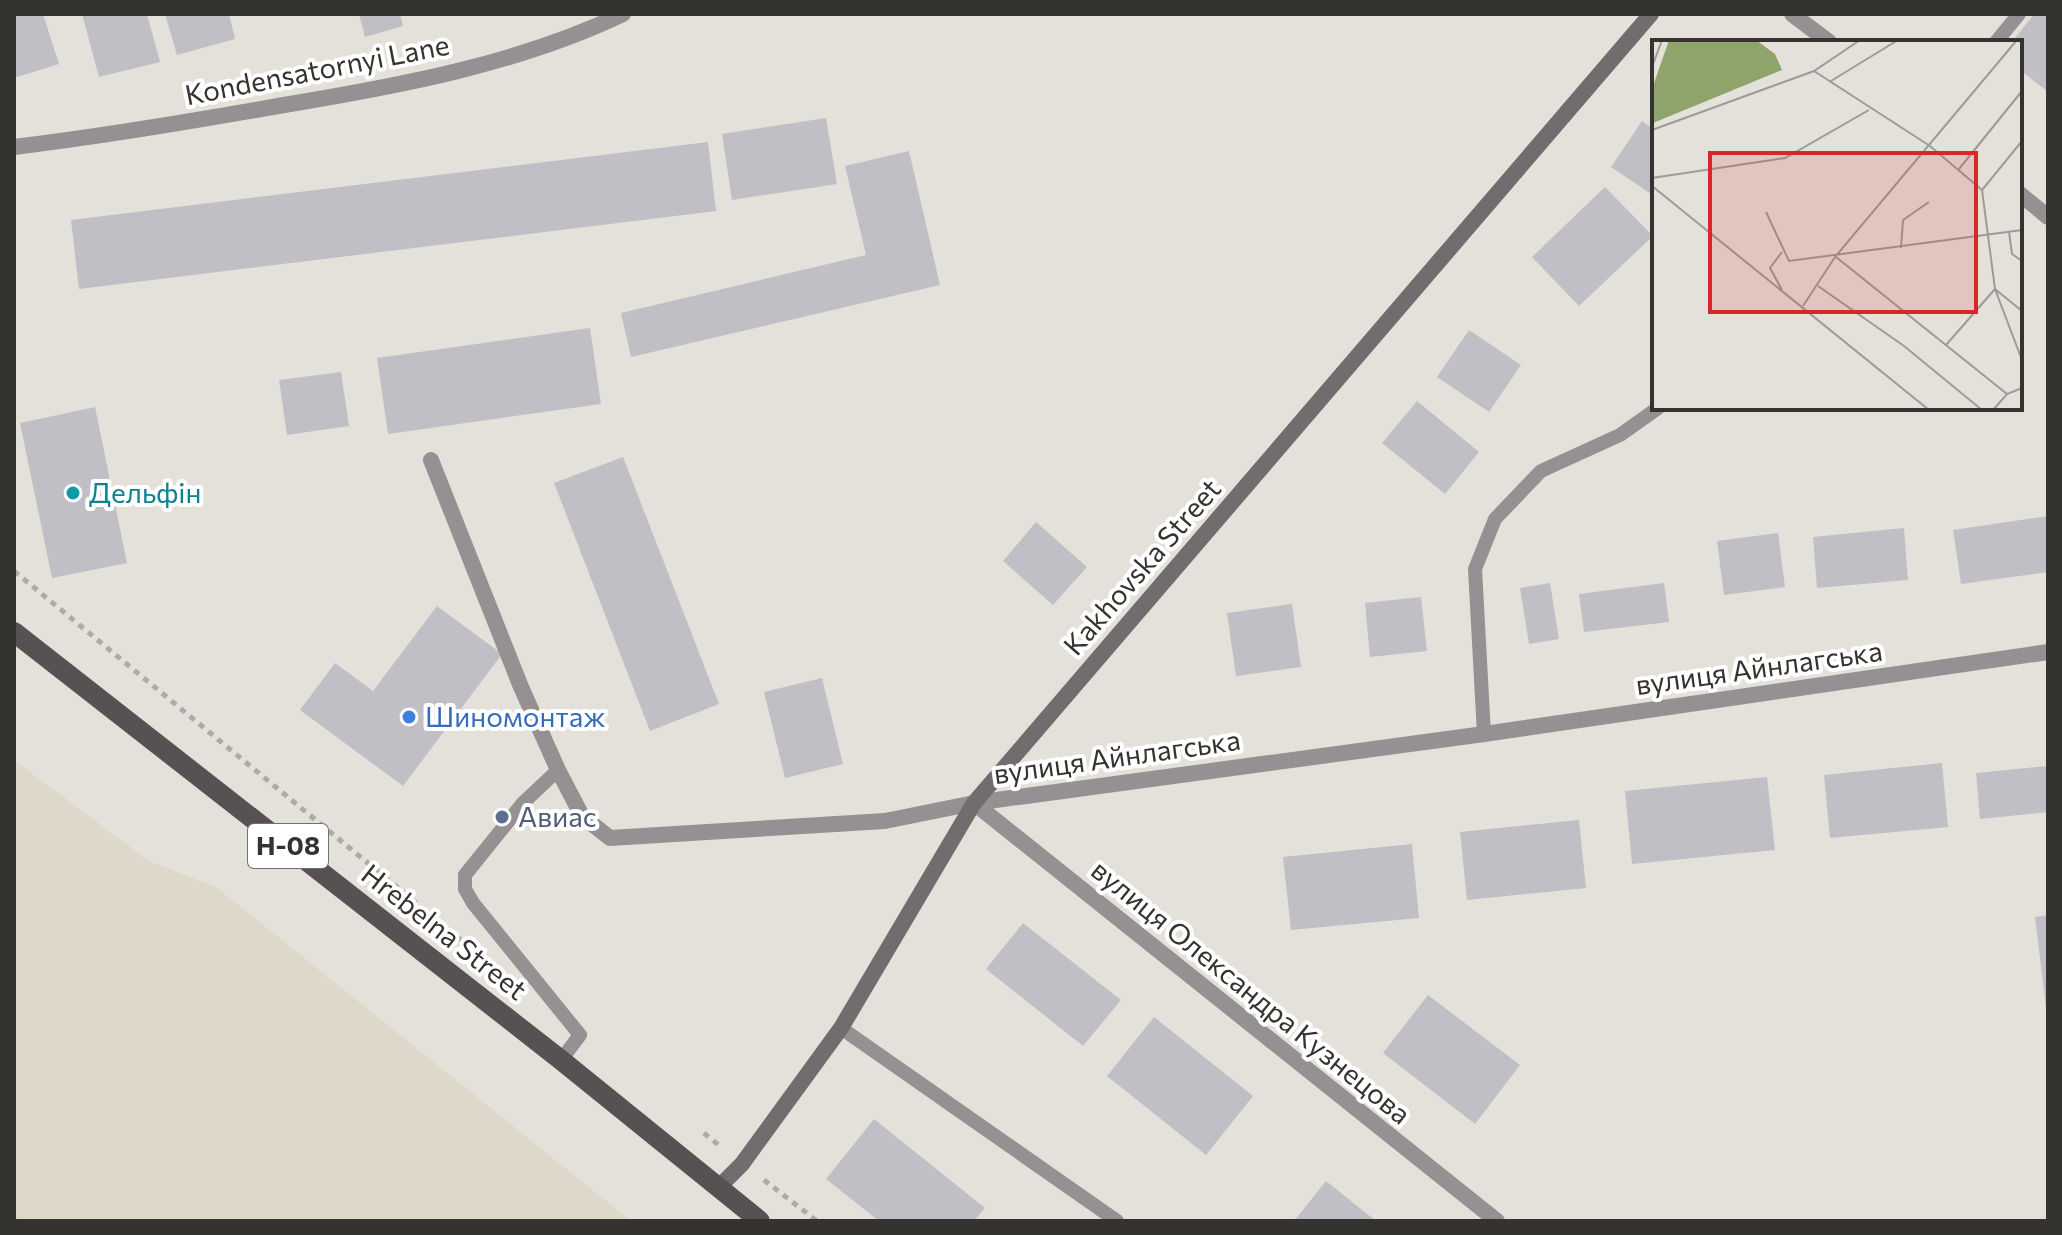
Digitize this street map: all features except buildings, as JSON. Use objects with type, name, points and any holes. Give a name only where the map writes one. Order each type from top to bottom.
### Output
[{"type":"main road","name":"Hrebelna Street","points":[[14,632],[561,1060],[760,1221]]},
{"type":"street","name":"Kondensatornyi Lane","points":[[14,147],[119,134],[368,91],[579,35],[623,14]]},
{"type":"street","name":"Kakhovska Street","points":[[719,1187],[742,1164],[841,1028],[974,803],[1651,14]]},
{"type":"street","points":[[1792,14],[1826,40]]},
{"type":"street","points":[[2022,196],[2048,217]]},
{"type":"street","name":"вулиця Айнлагська","points":[[431,460],[521,687],[558,770],[582,816],[610,838],[885,821],[974,803],[1484,734],[2048,652]]},
{"type":"street","name":"вулиця Олександра Кузнецова","points":[[974,803],[1497,1221]]},
{"type":"lane","points":[[1998,40],[2019,14]]},
{"type":"lane","points":[[1484,734],[1475,569],[1495,519],[1541,471],[1620,435],[1655,410]]},
{"type":"lane","points":[[558,770],[523,803],[465,875],[465,889],[580,1035],[561,1060]]},
{"type":"lane","points":[[841,1028],[1117,1221]]},
{"type":"path","points":[[14,571],[463,942]]},
{"type":"path","points":[[692,1124],[817,1221]]},
{"type":"shaded area","points":[[14,760],[149,861],[216,887],[631,1221],[19,1221],[14,1212]]},
{"type":"place","name":"Дельфін","points":[[73,493]]},
{"type":"place","name":"Шиномонтаж","points":[[409,717]]},
{"type":"place","name":"Авиас","points":[[502,817]]}]
